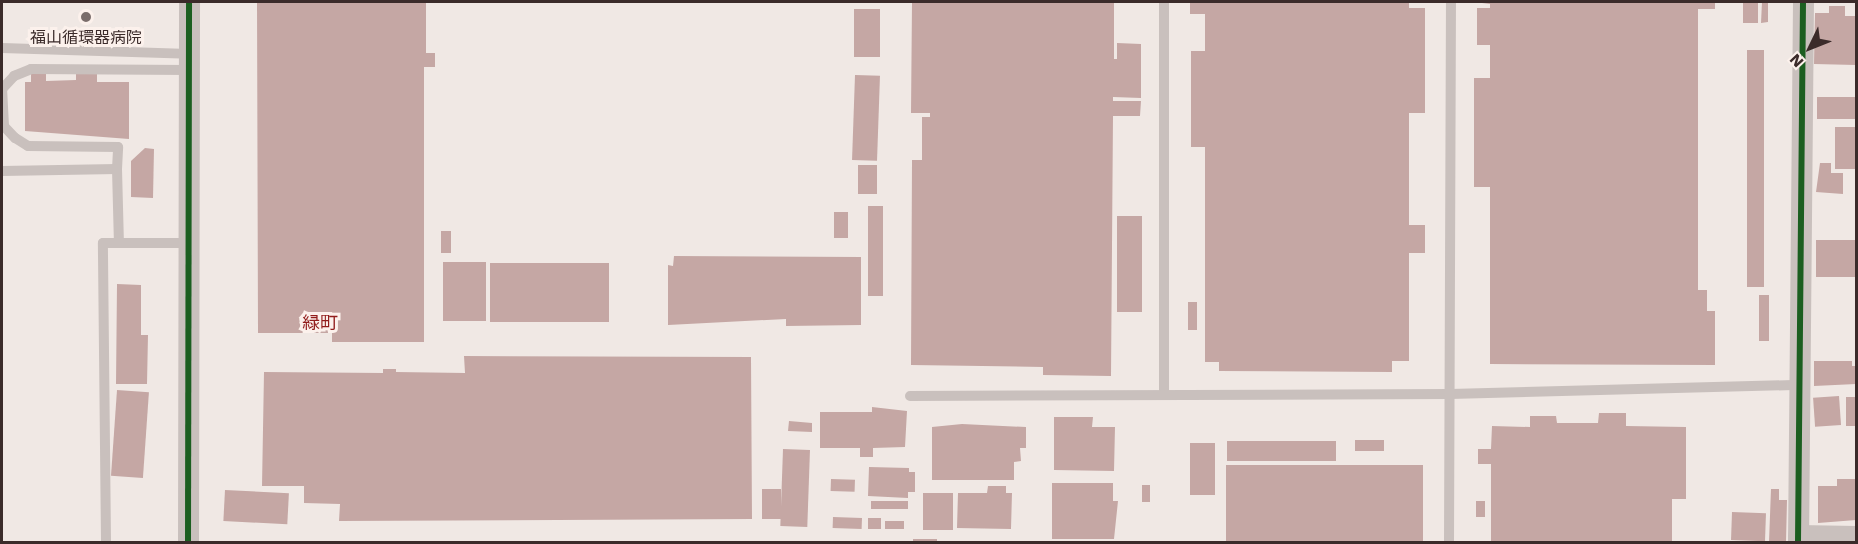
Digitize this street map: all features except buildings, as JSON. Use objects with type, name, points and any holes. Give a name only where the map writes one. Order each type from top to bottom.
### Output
[{"type":"street","points":[[189,2],[189,543]]},
{"type":"street","points":[[1803,2],[1798,539],[1857,536]]},
{"type":"lane","points":[[1164,2],[1164,395]]},
{"type":"lane","points":[[1449,543],[1451,2]]},
{"type":"lane","points":[[2,48],[189,62]]},
{"type":"lane","points":[[118,243],[118,147],[28,146],[15,138],[4,126],[2,89],[14,76],[31,69],[189,62]]},
{"type":"lane","points":[[2,171],[117,169]]},
{"type":"lane","points":[[106,543],[103,243],[189,243]]},
{"type":"lane","points":[[910,396],[1450,394],[1801,385]]},
{"type":"cycle path","points":[[188,542],[189,2]]},
{"type":"cycle path","points":[[1798,542],[1803,2]]},
{"type":"place","name":"福山循環器病院","points":[[86,17]]},
{"type":"district","name":"緑町","points":[[320,323]]}]
